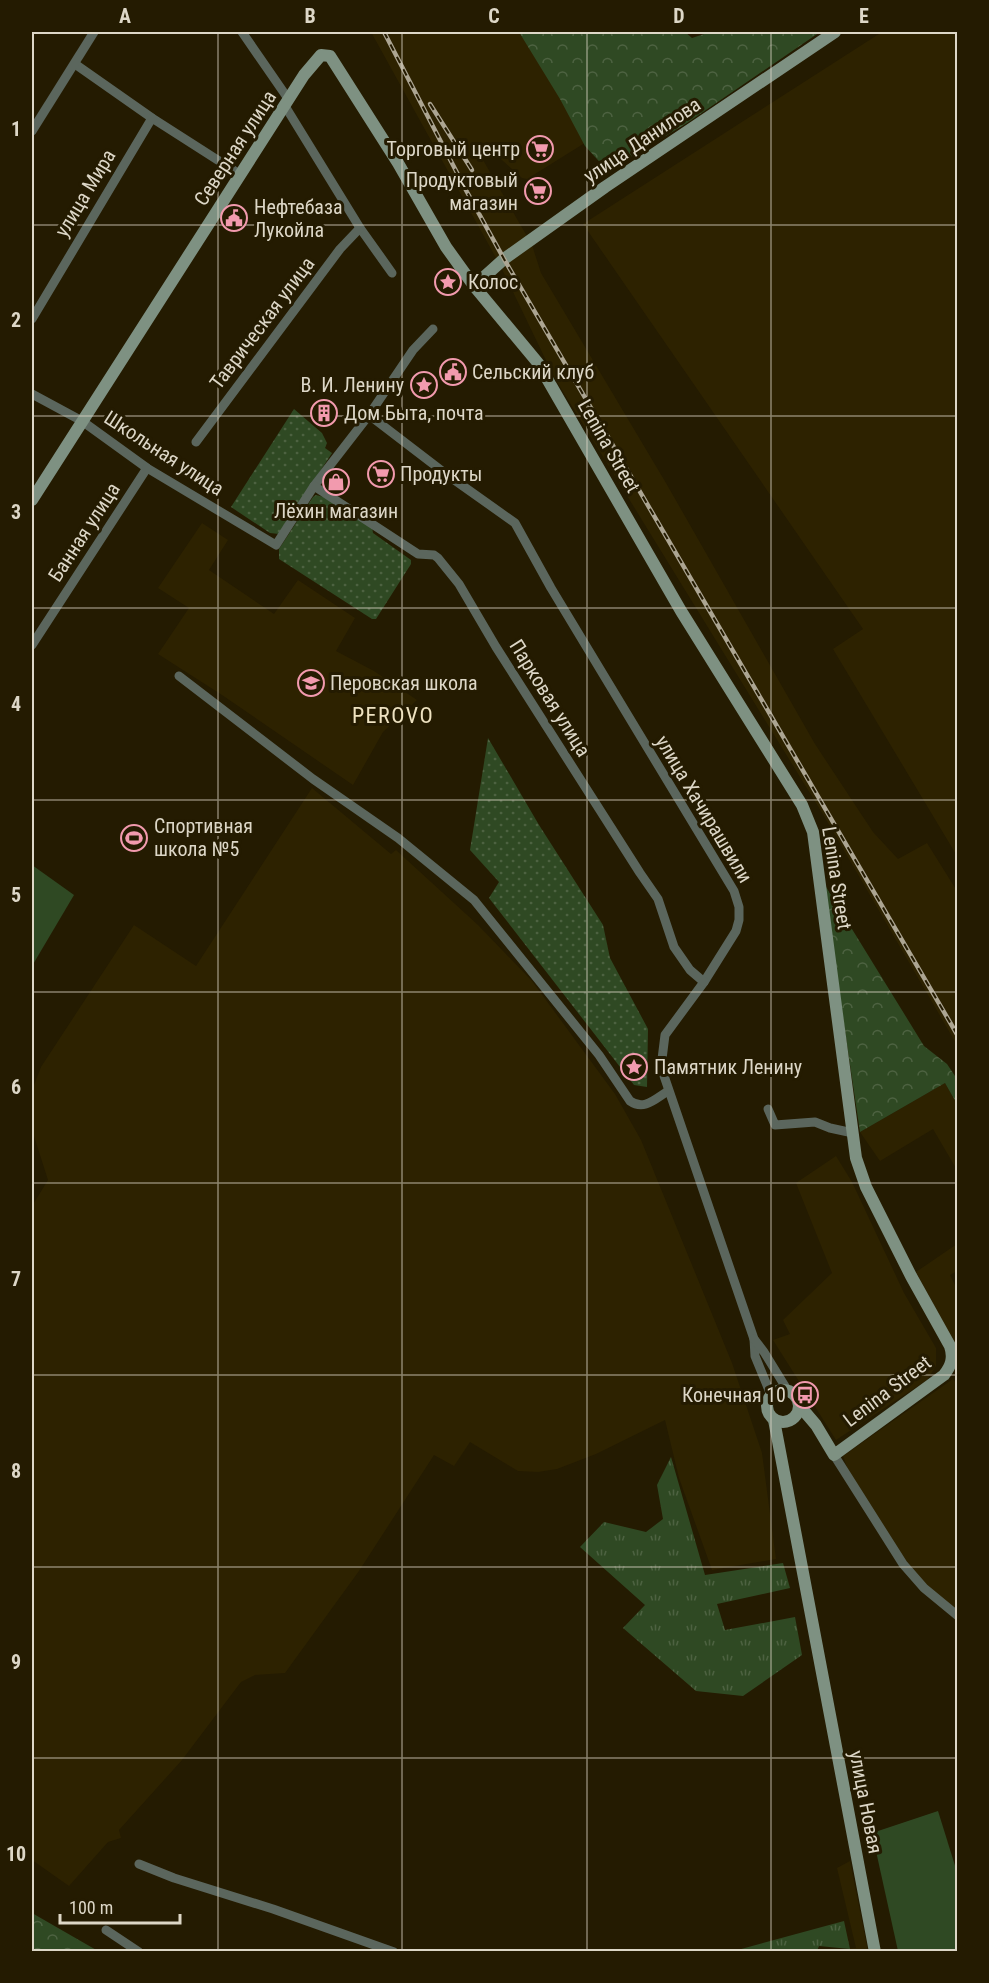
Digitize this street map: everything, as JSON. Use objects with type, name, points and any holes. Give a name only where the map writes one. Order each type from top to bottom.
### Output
[{"type":"street","points":[[32,130],[94,32]]},
{"type":"street","points":[[242,32],[287,103],[360,228],[392,273]]},
{"type":"street","name":"улица Данилова","points":[[474,286],[504,259],[605,187],[835,32]]},
{"type":"street","name":"Северная улица","points":[[32,500],[316,58],[321,55],[330,56],[398,163],[446,248],[474,286]]},
{"type":"street","points":[[75,64],[152,118],[241,175]]},
{"type":"street","name":"улица Мира","points":[[32,319],[152,118]]},
{"type":"street","name":"Таврическая улица","points":[[196,442],[340,249],[360,228]]},
{"type":"street","name":"Lenina Street","points":[[474,286],[538,363],[681,611],[802,805],[813,832],[856,1158],[867,1187],[911,1276],[950,1346],[952,1357],[952,1363],[944,1375],[834,1455]]},
{"type":"street","points":[[314,486],[369,415],[413,350],[433,329]]},
{"type":"street","name":"Школьная улица","points":[[32,394],[82,421],[147,468],[276,544],[314,486]]},
{"type":"street","name":"улица Хачирашвили","points":[[369,415],[515,523],[551,588],[734,891],[739,907],[736,932],[665,1035],[661,1067],[754,1339],[755,1356],[771,1395]]},
{"type":"street","name":"Банная улица","points":[[32,645],[147,468]]},
{"type":"street","name":"Парковая улица","points":[[314,486],[418,554],[434,555],[459,584],[496,647],[633,863],[658,898],[674,947],[690,970],[704,981]]},
{"type":"street","points":[[178,676],[314,779],[398,838],[474,900],[599,1055],[630,1101],[637,1106],[644,1106],[668,1091]]},
{"type":"street","points":[[768,1109],[775,1125],[815,1122],[853,1133]]},
{"type":"street","points":[[754,1339],[788,1391],[796,1397],[799,1405],[819,1431],[903,1564],[924,1588],[957,1616]]},
{"type":"street","points":[[788,1391],[777,1391],[771,1395],[767,1410],[783,1421],[819,1431]]},
{"type":"street","points":[[783,1421],[798,1412],[799,1405]]},
{"type":"street","name":"улица Новая","points":[[783,1421],[779,1440],[875,1952]]},
{"type":"street","points":[[139,1864],[174,1878],[273,1909],[394,1952]]},
{"type":"street","points":[[106,1930],[139,1952]]},
{"type":"shaded area","points":[[371,32],[520,32],[588,141],[527,179],[522,178],[492,151],[479,153],[532,245],[541,273],[666,483],[815,744],[873,832],[898,859],[927,843],[957,891],[957,1045],[824,816],[554,377],[501,267]]},
{"type":"shaded area","points":[[882,32],[957,32],[957,856],[833,649],[863,629],[583,224]]},
{"type":"shaded area","name":"Перовская школа","points":[[202,523],[228,540],[209,570],[274,614],[298,580],[355,618],[336,651],[374,671],[417,700],[383,732],[353,785],[158,654],[189,608],[158,588]]},
{"type":"shaded area","points":[[312,788],[391,854],[396,850],[478,925],[532,981],[615,1094],[641,1140],[732,1363],[762,1453],[776,1559],[712,1570],[679,1478],[665,1420],[596,1454],[557,1469],[538,1472],[518,1471],[470,1442],[454,1466],[434,1455],[359,1571],[285,1673],[255,1675],[241,1682],[182,1760],[119,1830],[121,1838],[108,1842],[69,1886],[32,1860],[32,1206],[48,1180],[32,1130],[32,1090],[41,1067],[134,925],[196,966]]},
{"type":"shaded area","points":[[945,1083],[957,1104],[957,1170],[933,1129],[880,1161],[860,1132]]},
{"type":"shaded area","points":[[836,1156],[852,1182],[904,1293],[936,1348],[936,1366],[927,1380],[836,1440],[773,1340],[790,1334],[783,1320],[832,1273],[796,1183]]},
{"type":"shaded area","points":[[957,1244],[957,1271],[950,1275],[957,1289],[957,1348],[916,1272]]},
{"type":"shaded area","points":[[953,1379],[958,1386],[957,1615],[931,1595],[892,1541],[851,1478],[843,1456]]},
{"type":"shaded area","points":[[850,1861],[868,1951],[822,1951],[856,1948],[837,1868]]},
{"type":"green space","points":[[519,32],[685,32],[692,38],[710,32],[820,32],[687,123],[608,171],[585,146],[560,99]]},
{"type":"green space","points":[[294,409],[322,433],[327,443],[325,448],[332,453],[279,534],[270,533],[231,507]]},
{"type":"green space","points":[[316,495],[324,497],[372,527],[373,533],[411,560],[411,564],[376,619],[372,619],[279,559],[279,549]]},
{"type":"green space","points":[[488,738],[539,825],[603,925],[610,958],[648,1029],[647,1087],[634,1085],[489,898],[499,882],[470,850]]},
{"type":"green space","points":[[32,865],[74,895],[32,966]]},
{"type":"green space","points":[[823,882],[924,1046],[947,1064],[957,1079],[957,1104],[945,1083],[860,1132]]},
{"type":"green space","points":[[671,1457],[705,1575],[783,1563],[790,1588],[717,1604],[725,1630],[795,1617],[802,1655],[743,1696],[696,1691],[623,1628],[645,1605],[580,1547],[604,1522],[646,1532],[663,1519],[657,1485]]},
{"type":"green space","points":[[938,1811],[957,1872],[957,1951],[898,1951],[872,1833]]},
{"type":"green space","points":[[32,1913],[98,1951],[32,1951]]},
{"type":"green space","points":[[844,1921],[850,1949],[819,1946],[817,1951],[734,1951]]},
{"type":"railway","points":[[384,32],[504,259],[958,1036]]},
{"type":"railway","points":[[430,104],[472,170]]},
{"type":"place","name":"Торговый центр","points":[[540,149]]},
{"type":"place","name":"Продуктовый магазин","points":[[538,191]]},
{"type":"place","name":"Нефтебаза Лукойла","points":[[234,218]]},
{"type":"place","name":"Колос","points":[[448,282]]},
{"type":"place","name":"Сельский клуб","points":[[453,372]]},
{"type":"place","name":"В. И. Ленину","points":[[424,385]]},
{"type":"place","name":"Дом Быта, почта","points":[[324,413]]},
{"type":"place","name":"Продукты","points":[[381,474]]},
{"type":"place","name":"Лёхин магазин","points":[[336,482]]},
{"type":"place","name":"Перовская школа","points":[[311,683]]},
{"type":"place","name":"Спортивная школа №5","points":[[134,838]]},
{"type":"place","name":"Памятник Ленину","points":[[634,1067]]},
{"type":"place","name":"Конечная 10","points":[[805,1395]]},
{"type":"district","name":"PEROVO","points":[[393,715]]}]
